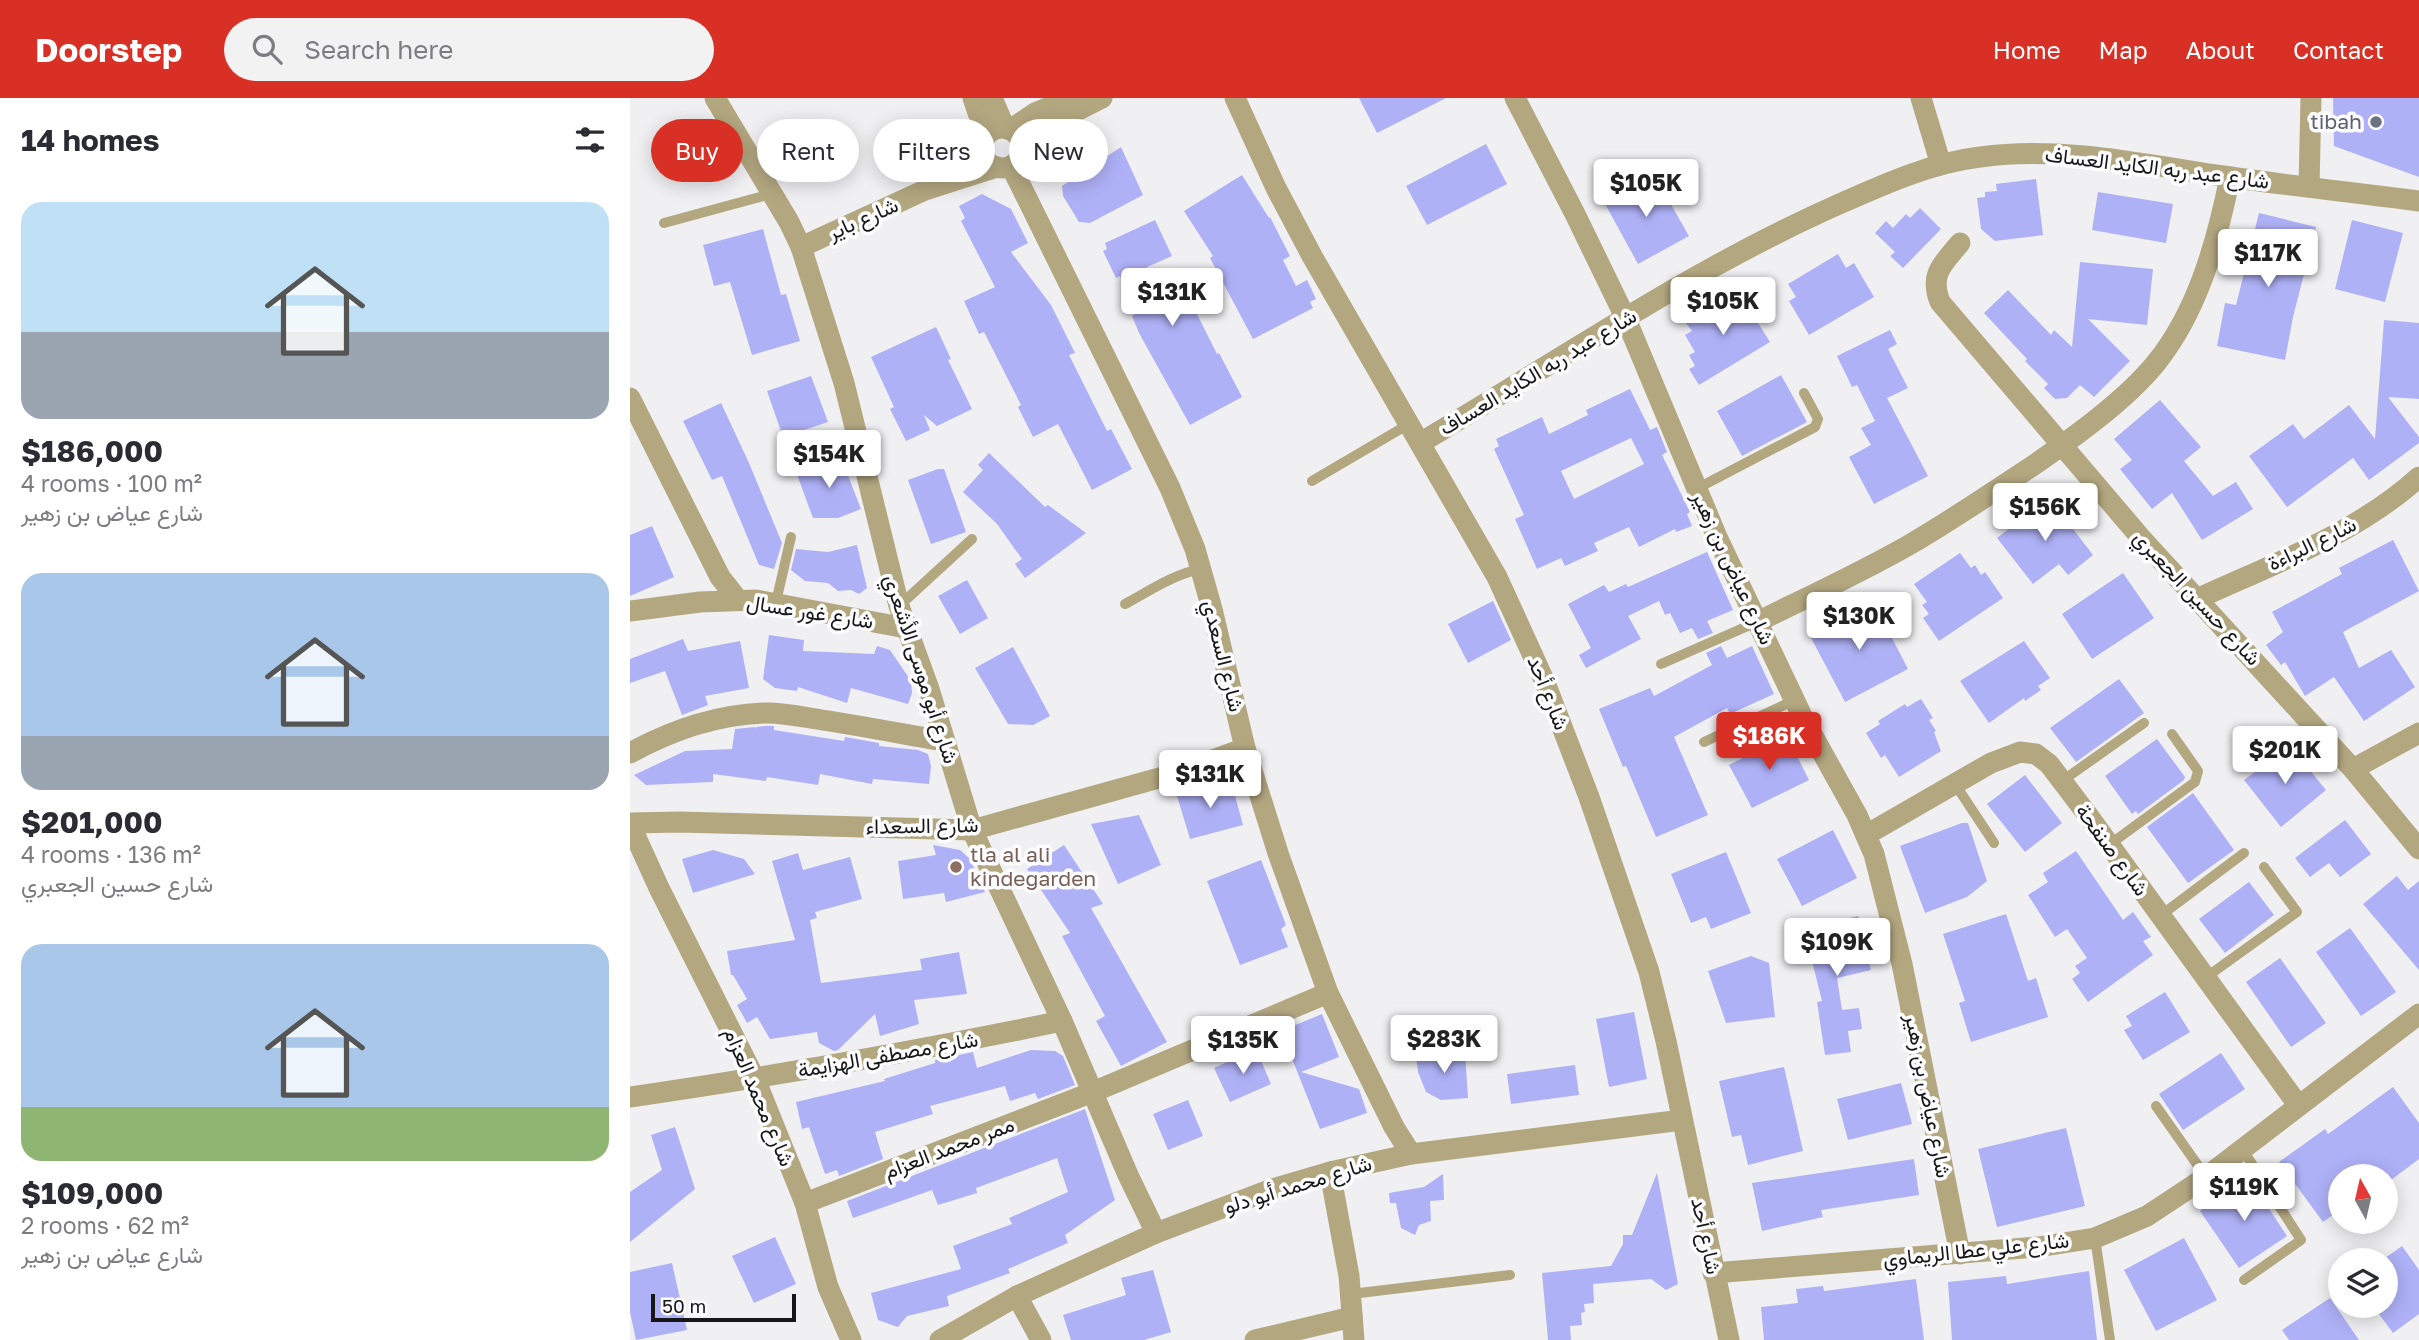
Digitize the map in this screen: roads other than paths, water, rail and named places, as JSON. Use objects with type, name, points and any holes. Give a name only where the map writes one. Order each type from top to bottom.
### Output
[{"type":"street","name":"شارع أبو موسى الأشعري","points":[[715,98],[801,247],[844,383],[899,606],[929,689],[972,830],[1062,1021],[1156,1233]]},
{"type":"street","points":[[973,98],[996,134],[1009,138]]},
{"type":"street","points":[[992,98],[996,134],[985,158],[990,164],[1009,162]]},
{"type":"street","name":"شارع باير","points":[[925,190],[996,134],[1071,98]]},
{"type":"street","name":"شارع باير","points":[[1064,119],[1102,98]]},
{"type":"street","name":"شارع أحد","points":[[1235,98],[1276,188],[1497,577],[1549,693],[1589,797],[1649,972],[1666,1041],[1728,1340]]},
{"type":"street","name":"شارع عياض بن زهير","points":[[1516,98],[1626,318],[1696,489],[1757,622],[1874,854],[1902,964],[1960,1254]]},
{"type":"street","points":[[1921,98],[1941,165]]},
{"type":"street","points":[[2309,187],[2311,98]]},
{"type":"street","name":"شارع عبد ربه الكايد العساف","points":[[1420,443],[1725,261],[1805,219],[1883,185],[1941,165],[1978,157],[2052,153],[2419,201]]},
{"type":"street","name":"شارع باير","points":[[801,247],[925,190],[1009,162]]},
{"type":"street","points":[[1757,622],[1909,545],[2061,446],[2096,419],[2156,363],[2179,329],[2193,300],[2217,234],[2230,177]]},
{"type":"street","name":"شارع السعدي","points":[[1020,182],[1170,488],[1195,549],[1245,748],[1278,853],[1328,993],[1394,1127],[1411,1154]]},
{"type":"street","name":"شارع حسين الجعبري","points":[[1959,243],[1940,267],[1936,277],[1935,289],[1940,302],[2061,446],[2353,769],[2419,849]]},
{"type":"street","points":[[630,398],[714,565],[738,600]]},
{"type":"street","name":"شارع البراءة","points":[[2197,599],[2333,536],[2395,498],[2419,477]]},
{"type":"street","name":"شارع غور عسال","points":[[630,611],[700,602],[776,602],[814,612],[906,628]]},
{"type":"street","points":[[630,753],[686,728],[743,715],[766,713],[944,741]]},
{"type":"street","points":[[2353,769],[2419,733]]},
{"type":"street","name":"شارع السعداء","points":[[630,824],[680,822],[972,830],[1177,773],[1245,748]]},
{"type":"street","name":"شارع صنفحة","points":[[1866,835],[2012,753],[2027,751],[2042,758],[2062,781],[2298,1105]]},
{"type":"street","name":"شارع محمد العزام","points":[[630,824],[659,888],[755,1079],[805,1203],[828,1287],[851,1340]]},
{"type":"street","name":"ممر محمد العزام","points":[[805,1203],[1093,1092],[1328,993]]},
{"type":"street","name":"شارع علي عطا الريماوي","points":[[1713,1273],[2038,1247],[2095,1238],[2147,1216],[2206,1177],[2419,1014]]},
{"type":"street","name":"شارع مصطفى الهزايمة","points":[[630,1097],[916,1052],[1062,1021]]},
{"type":"street","name":"شارع محمد أبو دلو","points":[[940,1340],[1017,1296],[1156,1233],[1272,1189],[1329,1172],[1411,1154],[1682,1120]]},
{"type":"street","points":[[1329,1172],[1345,1250],[1354,1340]]},
{"type":"street","points":[[1017,1296],[1041,1340]]},
{"type":"street","points":[[1255,1340],[1352,1317]]},
{"type":"lane","points":[[664,223],[771,194]]},
{"type":"lane","points":[[1696,489],[1815,427],[1818,419],[1804,393]]},
{"type":"lane","points":[[1312,481],[1409,424]]},
{"type":"lane","points":[[776,602],[791,537]]},
{"type":"lane","points":[[899,606],[972,539]]},
{"type":"lane","points":[[1125,604],[1182,574],[1201,569]]},
{"type":"lane","points":[[1661,664],[1757,622]]},
{"type":"lane","points":[[1704,742],[1796,701]]},
{"type":"lane","points":[[2062,781],[2144,723]]},
{"type":"lane","points":[[2109,845],[2195,782],[2198,771],[2172,734]]},
{"type":"lane","points":[[1955,783],[1994,843]]},
{"type":"lane","points":[[2160,916],[2244,853]]},
{"type":"lane","points":[[2205,978],[2297,912],[2264,867]]},
{"type":"lane","points":[[2156,1107],[2206,1177]]},
{"type":"lane","points":[[2243,1150],[2301,1240],[2244,1280]]},
{"type":"lane","points":[[2095,1238],[2110,1340]]},
{"type":"lane","points":[[1351,1294],[1510,1275]]},
{"type":"place","name":"tibah","points":[[2376,122]]},
{"type":"place","name":"tla al ali kindegarden","points":[[956,867]]}]
